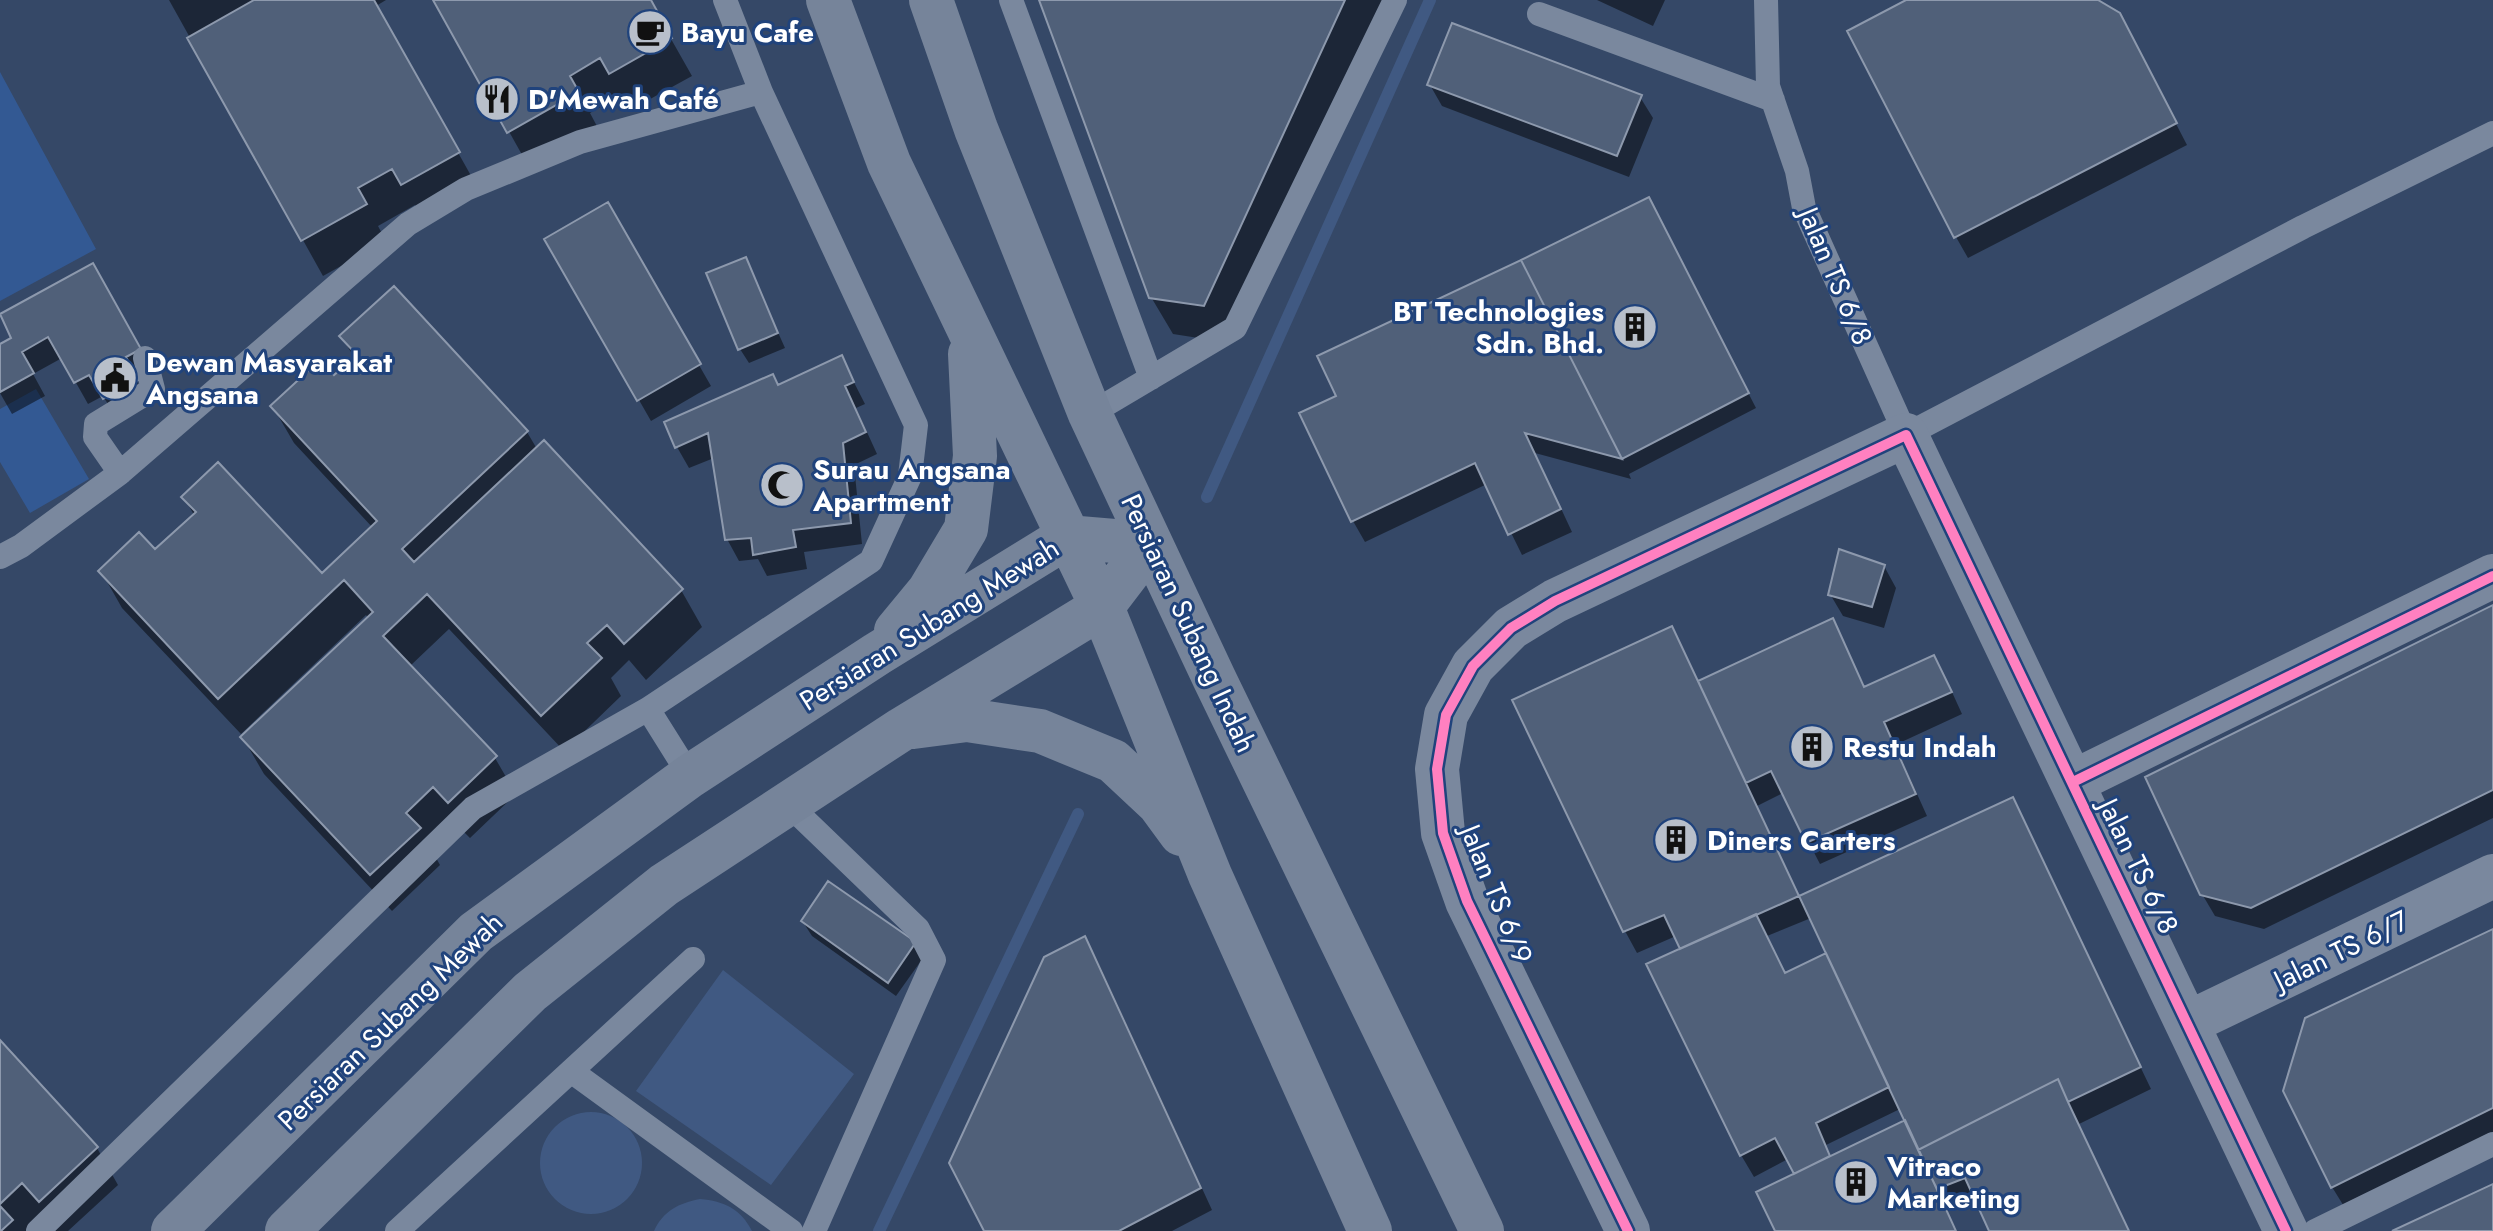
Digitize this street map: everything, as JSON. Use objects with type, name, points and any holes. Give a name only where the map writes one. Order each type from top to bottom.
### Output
[{"type":"main road","points":[[828,0],[889,163],[1102,607],[1210,875],[1370,1231]]},
{"type":"main road","name":"Persiaran Subang Indah","points":[[931,0],[976,129],[1090,414],[1482,1231]]},
{"type":"main road","points":[[877,654],[929,591],[966,529],[975,456],[969,334]]},
{"type":"main road","name":"Persiaran Subang Mewah","points":[[173,1231],[476,932],[690,776],[877,654],[1067,537],[1150,544]]},
{"type":"main road","points":[[287,1231],[530,992],[664,885],[902,729],[1102,607],[1150,544]]},
{"type":"main road","points":[[902,729],[967,720],[1040,731],[1113,761],[1159,804],[1210,875]]},
{"type":"street","name":"Jalan TS 6/8","points":[[1906,435],[2286,1231]]},
{"type":"street","name":"Jalan TS 6/9","points":[[1628,1231],[1467,901],[1443,833],[1437,769],[1446,715],[1473,666],[1511,628],[1555,601],[1906,435]]},
{"type":"street","points":[[2073,782],[2493,576]]},
{"type":"street","name":"Jalan TS 6/7","points":[[2188,1023],[2493,876]]},
{"type":"lane","points":[[38,1231],[473,808],[648,709],[871,561],[910,476],[916,425],[761,92],[725,0]]},
{"type":"lane","points":[[1011,0],[1151,378]]},
{"type":"lane","points":[[1090,414],[1235,328],[1395,0]]},
{"type":"lane","name":"Jalan TS 6/8","points":[[1766,0],[1768,86],[1797,171],[1804,208],[1906,435]]},
{"type":"lane","points":[[1539,14],[1773,100]]},
{"type":"lane","points":[[0,557],[21,546],[120,473],[408,224],[455,196],[580,142],[761,92]]},
{"type":"lane","points":[[1906,435],[2303,227],[2493,133]]},
{"type":"lane","points":[[120,473],[95,437],[96,424],[153,389],[145,358]]},
{"type":"lane","points":[[648,709],[690,776]]},
{"type":"lane","points":[[787,803],[918,929],[934,960],[814,1231]]},
{"type":"lane","points":[[397,1231],[693,959]]},
{"type":"lane","points":[[571,1071],[791,1231]]},
{"type":"lane","points":[[2315,1231],[2493,1144]]},
{"type":"shaded area","points":[[0,72],[96,249],[0,301]]},
{"type":"shaded area","points":[[36,389],[89,479],[30,513],[0,462],[0,409]]},
{"type":"shaded area","points":[[723,970],[854,1074],[771,1185],[636,1091]]},
{"type":"shaded area","points":[[591,1112],[610,1116],[627,1127],[638,1144],[642,1163],[638,1182],[627,1199],[610,1210],[591,1214],[572,1210],[555,1199],[544,1182],[540,1163],[544,1144],[555,1127],[572,1116]]},
{"type":"shaded area","points":[[700,1199],[731,1208],[743,1217],[752,1231],[654,1231],[672,1209]]},
{"type":"building","points":[[254,0],[374,0],[460,152],[401,185],[392,169],[358,188],[367,204],[301,241],[187,38]]},
{"type":"building","points":[[433,0],[651,0],[672,38],[609,74],[600,58],[570,76],[579,92],[507,133]]},
{"type":"building","points":[[1039,0],[1345,0],[1204,306],[1149,298]]},
{"type":"building","points":[[1906,0],[2098,0],[2120,13],[2177,123],[1954,238],[1847,31]]},
{"type":"building","points":[[1452,23],[1642,95],[1617,156],[1427,85]]},
{"type":"building","name":"BT Technologies Sdn. Bhd.","points":[[1649,197],[1749,393],[1622,459],[1521,260]]},
{"type":"building","points":[[608,202],[701,364],[637,401],[544,239]]},
{"type":"building","points":[[746,257],[778,333],[738,350],[706,273]]},
{"type":"building","points":[[1521,260],[1622,459],[1525,433],[1561,509],[1508,535],[1475,463],[1351,522],[1299,413],[1336,396],[1317,356]]},
{"type":"building","points":[[93,263],[141,349],[126,357],[138,380],[103,399],[89,375],[74,383],[48,337],[22,352],[34,373],[0,392],[0,344],[11,338],[0,314]]},
{"type":"building","points":[[394,286],[528,431],[402,549],[414,562],[544,440],[683,589],[624,644],[607,625],[587,643],[602,658],[541,716],[427,594],[383,636],[497,756],[448,803],[433,787],[406,813],[421,828],[370,875],[240,737],[373,612],[344,580],[218,699],[98,571],[139,532],[155,549],[196,512],[181,497],[218,462],[322,573],[377,521],[270,406],[320,360],[334,375],[357,355],[339,336]]},
{"type":"building","name":"Surau Angsana Apartment","points":[[842,355],[854,382],[845,386],[866,432],[843,443],[851,523],[793,530],[796,547],[753,555],[751,538],[725,540],[708,433],[675,448],[664,422],[773,374],[778,385]]},
{"type":"building","points":[[1839,549],[1885,565],[1872,607],[1828,595]]},
{"type":"building","points":[[2493,605],[2493,790],[2251,908],[2200,895],[2145,777]]},
{"type":"building","name":"Restu Indah","points":[[1833,618],[1864,687],[1934,655],[1952,692],[1884,722],[1916,794],[1806,843],[1771,771],[1746,783],[1698,681]]},
{"type":"building","name":"Diners Carters","points":[[1672,626],[1799,896],[1680,949],[1664,915],[1623,932],[1512,700]]},
{"type":"building","points":[[2013,797],[2141,1067],[2068,1102],[2058,1079],[1918,1150],[1799,896]]},
{"type":"building","points":[[828,881],[916,942],[888,983],[801,921]]},
{"type":"building","points":[[1756,914],[1785,973],[1826,953],[1889,1087],[1816,1123],[1830,1156],[1794,1174],[1775,1138],[1740,1156],[1646,964]]},
{"type":"building","points":[[2493,929],[2493,1108],[2331,1188],[2283,1091],[2305,1018]]},
{"type":"building","points":[[1085,936],[1201,1188],[1119,1231],[984,1231],[949,1163],[1044,957]]},
{"type":"building","points":[[0,1040],[98,1147],[39,1202],[22,1183],[0,1204]]},
{"type":"building","points":[[2058,1079],[2129,1231],[1989,1231],[1965,1178],[1937,1189],[1918,1150]]},
{"type":"building","name":"Vitraco Marketing","points":[[1905,1120],[1956,1231],[1775,1231],[1756,1192]]},
{"type":"building","points":[[2493,1184],[2493,1231],[2392,1231]]},
{"type":"building","points":[[0,1206],[13,1220],[1,1231],[0,1231]]},
{"type":"waterway","points":[[1207,497],[1430,0]]},
{"type":"waterway","points":[[879,1231],[1078,814]]},
{"type":"cycle path","points":[[1628,1231],[1467,901],[1443,833],[1437,769],[1446,715],[1473,666],[1511,628],[1555,601],[1906,435],[2286,1231]]},
{"type":"cycle path","points":[[2073,782],[2493,576]]},
{"type":"place","name":"Bayu Cafe","points":[[650,32]]},
{"type":"place","name":"D'Mewah Café","points":[[497,99]]},
{"type":"place","name":"BT Technologies Sdn. Bhd.","points":[[1635,327]]},
{"type":"place","name":"Dewan Masyarakat Angsana","points":[[115,378]]},
{"type":"place","name":"Surau Angsana Apartment","points":[[782,485]]},
{"type":"place","name":"Restu Indah","points":[[1812,747]]},
{"type":"place","name":"Diners Carters","points":[[1676,840]]},
{"type":"place","name":"Vitraco Marketing","points":[[1856,1182]]}]
